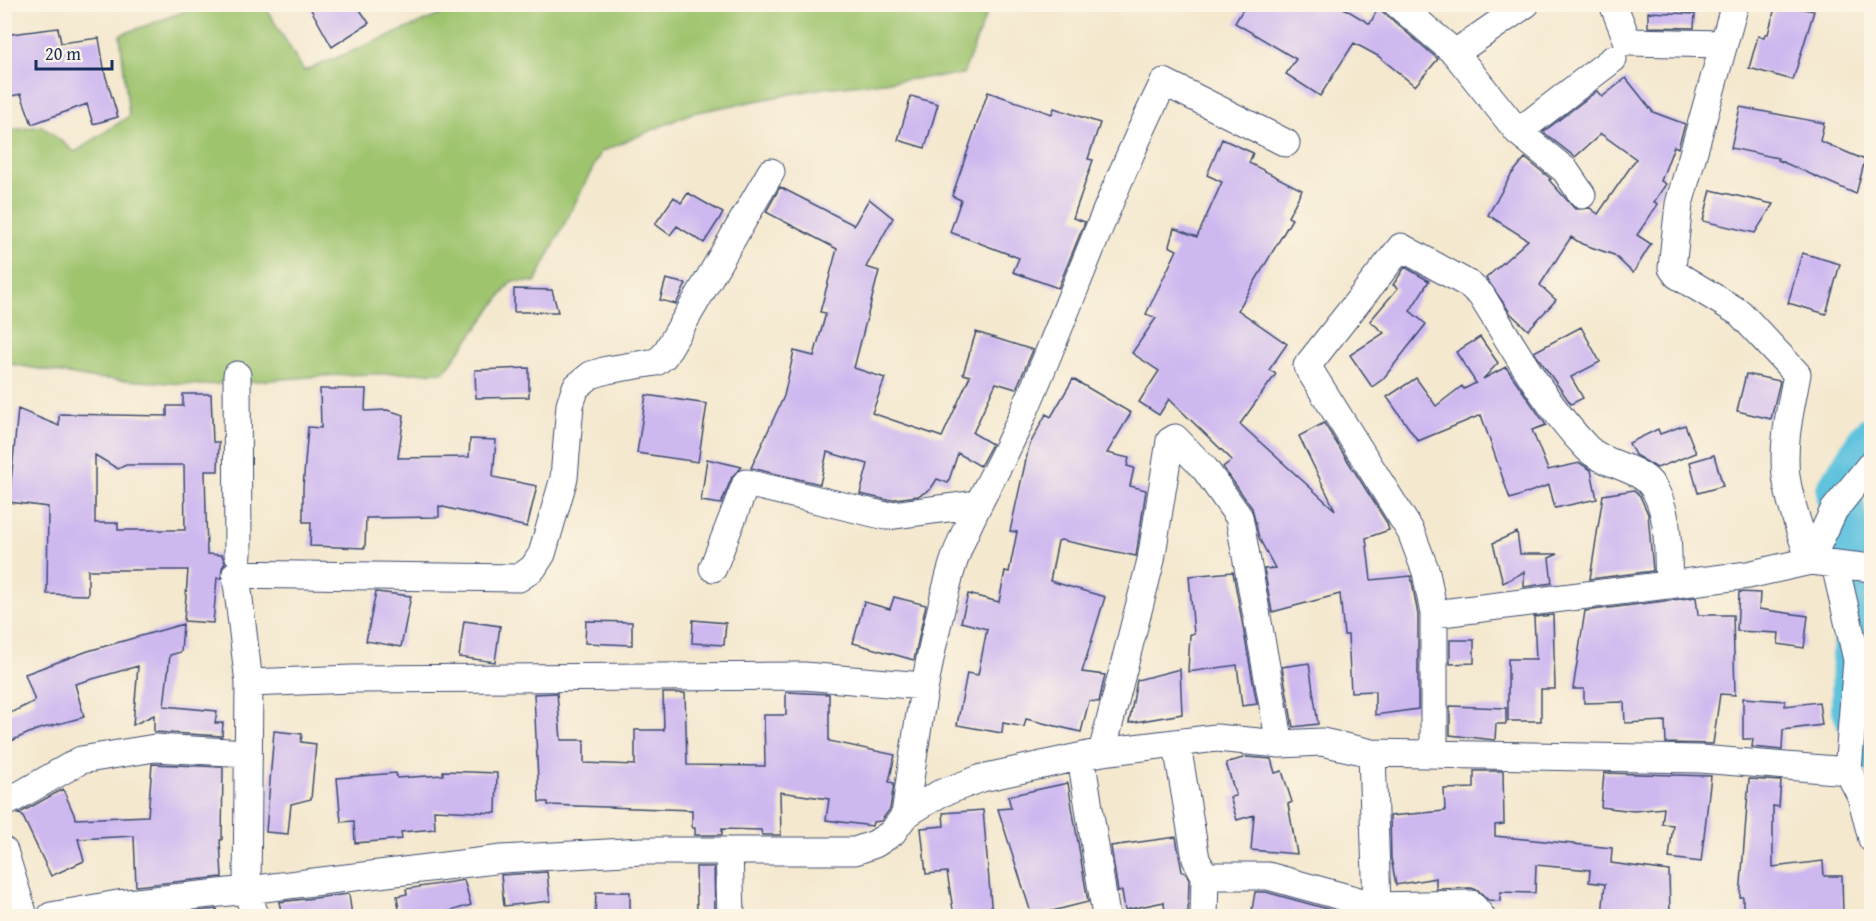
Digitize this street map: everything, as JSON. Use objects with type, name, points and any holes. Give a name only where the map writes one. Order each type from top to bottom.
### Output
[{"type":"street","points":[[1397,4],[1455,53],[1518,132],[1565,170],[1582,195]]},
{"type":"street","points":[[1455,53],[1526,4]]},
{"type":"street","points":[[1613,4],[1628,42],[1723,44]]},
{"type":"street","points":[[1735,4],[1679,204],[1672,268],[1677,274],[1740,313],[1797,374],[1787,432],[1786,474],[1792,507],[1823,563],[1857,660],[1848,771],[1861,796],[1872,838]]},
{"type":"street","points":[[1518,132],[1613,59]]},
{"type":"street","points":[[905,815],[923,686],[951,572],[978,504],[1020,422],[1128,155],[1164,82],[1286,143]]},
{"type":"street","points":[[255,916],[247,890],[249,683],[236,574],[519,578],[533,568],[542,554],[564,478],[570,405],[576,387],[591,375],[656,362],[664,356],[771,172]]},
{"type":"street","points":[[1434,752],[1434,614],[1426,573],[1411,532],[1307,366],[1401,247],[1470,285],[1481,295],[1548,404],[1589,450],[1642,477],[1652,486],[1661,502],[1665,522],[1669,585]]},
{"type":"street","points":[[237,375],[238,554]]},
{"type":"street","points":[[1106,916],[1092,754],[1151,560],[1170,441],[1175,438],[1205,469],[1239,517],[1280,744]]},
{"type":"street","points":[[1823,563],[1834,510],[1872,463]]},
{"type":"street","points":[[713,568],[746,483],[886,516],[978,504]]},
{"type":"street","points":[[1434,614],[1748,575],[1823,563],[1872,568]]},
{"type":"street","points":[[249,683],[352,679],[804,676],[923,686]]},
{"type":"street","points":[[51,916],[118,904],[502,859],[642,851],[855,851],[875,844],[892,833],[905,815],[939,794],[982,778],[1092,754],[1177,745],[1216,738],[1280,744],[1322,742],[1372,753],[1434,752],[1700,759],[1848,771]]},
{"type":"street","points":[[1177,745],[1196,859],[1205,876],[1204,916]]},
{"type":"street","points":[[4,804],[81,760],[155,748],[248,753]]},
{"type":"street","points":[[1372,753],[1377,906]]},
{"type":"street","points":[[4,850],[24,916]]},
{"type":"street","points":[[729,851],[732,916]]},
{"type":"street","points":[[1205,876],[1268,876],[1377,906],[1471,904],[1480,916]]},
{"type":"green space","points":[[202,5],[264,5],[304,71],[464,5],[990,5],[963,74],[823,88],[692,113],[601,152],[535,282],[512,281],[444,372],[337,375],[202,385],[91,378],[5,363],[4,131],[42,126],[75,152],[129,116],[120,35]]},
{"type":"building","points":[[308,4],[356,4],[369,23],[332,47]]},
{"type":"building","points":[[1246,4],[1337,4],[1370,24],[1378,8],[1438,59],[1415,86],[1378,56],[1354,43],[1320,96],[1286,74],[1296,59],[1235,23]]},
{"type":"building","points":[[1776,4],[1814,11],[1793,80],[1749,68],[1758,36],[1764,37],[1768,34]]},
{"type":"building","points":[[1648,12],[1695,14],[1694,28],[1648,27]]},
{"type":"building","points":[[58,28],[61,43],[99,38],[105,74],[118,117],[93,124],[87,104],[32,124],[21,94],[11,96],[4,35]]},
{"type":"building","points":[[1626,78],[1653,112],[1685,124],[1678,148],[1674,146],[1661,181],[1666,184],[1654,202],[1658,204],[1637,235],[1651,244],[1633,273],[1614,255],[1582,244],[1571,237],[1540,285],[1556,300],[1528,330],[1511,314],[1486,278],[1528,240],[1488,215],[1511,175],[1525,158],[1551,179],[1549,180],[1575,209],[1590,208],[1598,214],[1636,159],[1601,134],[1575,157],[1543,132],[1597,91],[1602,97]]},
{"type":"building","points":[[988,92],[1052,114],[1054,108],[1100,123],[1088,159],[1093,160],[1073,218],[1085,222],[1058,288],[1013,272],[1019,258],[950,232],[961,200],[952,196]]},
{"type":"building","points":[[911,96],[938,104],[925,148],[898,140]]},
{"type":"building","points":[[1740,107],[1824,123],[1820,141],[1865,160],[1856,194],[1778,160],[1778,158],[1731,148]]},
{"type":"building","points":[[1222,139],[1253,153],[1249,163],[1302,190],[1288,217],[1292,219],[1238,310],[1287,344],[1269,370],[1276,374],[1240,424],[1335,510],[1299,436],[1324,423],[1387,523],[1389,530],[1366,538],[1371,580],[1411,576],[1418,615],[1418,709],[1375,715],[1375,691],[1351,692],[1348,635],[1344,635],[1340,594],[1272,612],[1264,569],[1275,568],[1259,538],[1252,508],[1223,467],[1232,460],[1169,399],[1159,415],[1139,402],[1159,371],[1132,353],[1156,318],[1146,314],[1177,250],[1169,246],[1174,228],[1197,237],[1222,182],[1207,175]]},
{"type":"building","points":[[780,187],[854,225],[869,199],[893,218],[866,267],[879,271],[854,368],[885,378],[872,413],[942,437],[970,376],[963,374],[976,332],[1033,350],[1016,389],[996,383],[973,433],[992,444],[980,466],[958,453],[948,483],[937,479],[930,490],[918,496],[887,500],[860,494],[868,464],[827,452],[820,484],[751,468],[784,396],[794,351],[814,356],[826,313],[820,312],[837,249],[766,212]]},
{"type":"building","points":[[1711,190],[1773,204],[1755,233],[1703,221]]},
{"type":"building","points":[[688,193],[723,213],[704,243],[677,226],[670,235],[655,224],[674,197],[681,203]]},
{"type":"building","points":[[1802,253],[1840,264],[1826,314],[1788,303]]},
{"type":"building","points":[[1405,267],[1429,281],[1410,311],[1426,324],[1383,379],[1372,387],[1350,355],[1384,333],[1370,321],[1398,288],[1393,285]]},
{"type":"building","points":[[666,279],[686,284],[676,304],[660,300]]},
{"type":"building","points":[[514,289],[552,290],[558,312],[514,312]]},
{"type":"building","points":[[1581,327],[1600,362],[1571,377],[1583,398],[1571,404],[1534,352]]},
{"type":"building","points":[[1480,337],[1498,363],[1483,379],[1506,367],[1546,425],[1532,430],[1548,470],[1580,463],[1591,470],[1597,499],[1555,508],[1549,485],[1510,499],[1481,415],[1418,441],[1387,397],[1416,378],[1436,406],[1462,386],[1464,389],[1476,383],[1456,352]]},
{"type":"building","points":[[529,368],[529,397],[476,398],[475,370]]},
{"type":"building","points":[[1746,374],[1780,381],[1771,419],[1737,411]]},
{"type":"building","points":[[1073,379],[1131,413],[1107,453],[1129,458],[1127,466],[1134,468],[1130,486],[1146,490],[1136,556],[1058,541],[1050,581],[1105,597],[1082,672],[1105,675],[1099,702],[1089,701],[1081,732],[1026,719],[1024,727],[1003,723],[1002,733],[957,725],[967,673],[978,675],[987,629],[961,622],[968,594],[999,602],[1005,571],[1009,572],[1017,532],[1010,531],[1029,446],[1046,414],[1051,417]]},
{"type":"building","points":[[320,389],[366,389],[365,411],[387,410],[404,415],[398,458],[469,457],[470,439],[496,440],[493,477],[537,486],[527,527],[439,506],[439,517],[366,518],[365,548],[310,546],[311,522],[303,522],[303,487],[308,427],[321,428]]},
{"type":"building","points":[[183,394],[211,394],[213,442],[219,442],[218,471],[205,471],[207,554],[222,555],[225,563],[221,578],[217,578],[213,623],[184,621],[188,570],[88,570],[88,595],[47,594],[48,507],[9,502],[18,409],[59,426],[59,414],[167,416],[167,406],[183,406]],"holes":[[[95,455],[118,469],[126,465],[184,465],[185,530],[118,530],[118,523],[95,523]]]},
{"type":"building","points":[[646,395],[707,404],[698,462],[637,453]]},
{"type":"building","points":[[1685,425],[1696,453],[1657,468],[1635,455],[1629,443],[1658,429],[1660,434]]},
{"type":"building","points":[[1714,455],[1723,486],[1698,493],[1690,462]]},
{"type":"building","points":[[707,459],[742,467],[732,477],[721,504],[701,501]]},
{"type":"building","points":[[1634,490],[1640,496],[1648,514],[1653,571],[1590,579],[1603,495]]},
{"type":"building","points":[[1517,532],[1520,554],[1558,554],[1549,558],[1552,583],[1524,587],[1524,572],[1503,583],[1493,543]]},
{"type":"building","points":[[1233,572],[1257,704],[1242,706],[1237,665],[1188,672],[1190,634],[1194,634],[1189,576]]},
{"type":"building","points":[[376,592],[411,596],[401,647],[366,641]]},
{"type":"building","points":[[1739,592],[1760,593],[1759,609],[1808,616],[1804,648],[1778,644],[1779,633],[1737,631]]},
{"type":"building","points":[[894,597],[926,605],[914,660],[853,643],[864,602],[890,609]]},
{"type":"building","points":[[1696,597],[1698,615],[1733,615],[1735,695],[1720,694],[1713,744],[1666,743],[1665,721],[1625,723],[1624,702],[1584,703],[1584,689],[1573,689],[1585,611]]},
{"type":"building","points":[[1553,615],[1555,689],[1541,689],[1541,721],[1508,721],[1508,659],[1536,659],[1534,617]]},
{"type":"building","points":[[693,620],[726,623],[724,645],[692,643]]},
{"type":"building","points":[[464,621],[500,626],[495,662],[459,657]]},
{"type":"building","points":[[586,621],[632,622],[632,645],[585,643]]},
{"type":"building","points":[[183,624],[181,652],[170,655],[164,706],[217,711],[215,723],[223,723],[222,736],[154,732],[154,715],[133,725],[138,666],[75,684],[84,717],[36,730],[4,744],[4,716],[35,701],[25,674],[88,651]]},
{"type":"building","points":[[1450,640],[1474,640],[1474,663],[1450,664]]},
{"type":"building","points":[[1309,663],[1318,724],[1293,727],[1282,667]]},
{"type":"building","points":[[1180,669],[1182,714],[1129,723],[1137,680]]},
{"type":"building","points":[[786,692],[829,694],[829,741],[895,755],[889,782],[894,783],[890,809],[881,821],[873,822],[872,826],[826,820],[829,799],[780,792],[781,835],[762,835],[761,830],[722,829],[722,835],[695,835],[695,828],[692,828],[692,810],[548,805],[548,802],[539,802],[534,694],[557,693],[561,740],[584,740],[584,763],[635,765],[635,730],[664,730],[663,693],[685,693],[687,765],[765,766],[764,715],[786,715]]},
{"type":"building","points":[[1743,698],[1785,701],[1785,706],[1819,702],[1822,725],[1783,730],[1782,750],[1752,747],[1753,739],[1743,739]]},
{"type":"building","points":[[1450,706],[1506,708],[1506,724],[1496,724],[1495,740],[1450,735]]},
{"type":"building","points":[[274,731],[302,734],[301,742],[316,744],[311,799],[291,804],[288,834],[266,832]]},
{"type":"building","points":[[1246,757],[1271,759],[1275,773],[1282,771],[1292,802],[1288,804],[1297,854],[1251,850],[1254,815],[1237,820],[1230,797],[1236,796],[1226,763]]},
{"type":"building","points":[[152,764],[223,767],[222,840],[220,840],[222,877],[136,886],[134,836],[78,839],[84,861],[51,876],[22,815],[18,814],[63,789],[76,819],[148,816]]},
{"type":"building","points":[[443,771],[497,773],[496,813],[434,810],[435,829],[401,832],[402,839],[355,843],[354,821],[341,822],[337,778],[396,773],[397,778],[443,775]]},
{"type":"building","points":[[1474,771],[1503,771],[1504,824],[1495,825],[1495,836],[1612,848],[1611,863],[1669,871],[1670,916],[1602,916],[1605,884],[1589,882],[1590,870],[1536,865],[1535,893],[1500,892],[1500,901],[1488,900],[1478,890],[1471,888],[1436,889],[1436,878],[1396,885],[1391,858],[1390,816],[1445,811],[1444,789],[1474,788]]},
{"type":"building","points":[[1604,773],[1711,776],[1701,862],[1669,858],[1673,825],[1662,824],[1664,808],[1634,811],[1601,807]]},
{"type":"building","points":[[1749,779],[1781,781],[1779,807],[1773,806],[1773,867],[1823,861],[1824,876],[1842,876],[1843,916],[1743,916],[1743,897],[1740,897]]},
{"type":"building","points":[[1068,783],[1088,902],[1032,916],[998,809],[1011,808],[1008,796]]},
{"type":"building","points":[[983,810],[992,916],[954,916],[947,872],[926,874],[921,828],[944,826],[943,813]]},
{"type":"building","points":[[1176,837],[1182,872],[1186,873],[1189,879],[1188,912],[1165,915],[1164,902],[1125,910],[1122,891],[1118,892],[1111,846]]},
{"type":"building","points":[[696,867],[714,867],[715,913],[697,914]]},
{"type":"building","points":[[547,872],[550,901],[504,906],[501,875]]},
{"type":"building","points":[[464,880],[471,905],[447,912],[448,916],[400,916],[397,896],[407,894],[406,889]]},
{"type":"building","points":[[596,892],[630,892],[630,916],[595,916]]},
{"type":"building","points":[[1255,892],[1266,892],[1335,911],[1334,916],[1251,916]]},
{"type":"building","points":[[349,894],[352,916],[282,916],[279,902]]},
{"type":"building","points":[[217,909],[217,916],[149,916]]},
{"type":"waterway","points":[[1872,439],[1839,491],[1856,595],[1854,707],[1872,749]]}]
